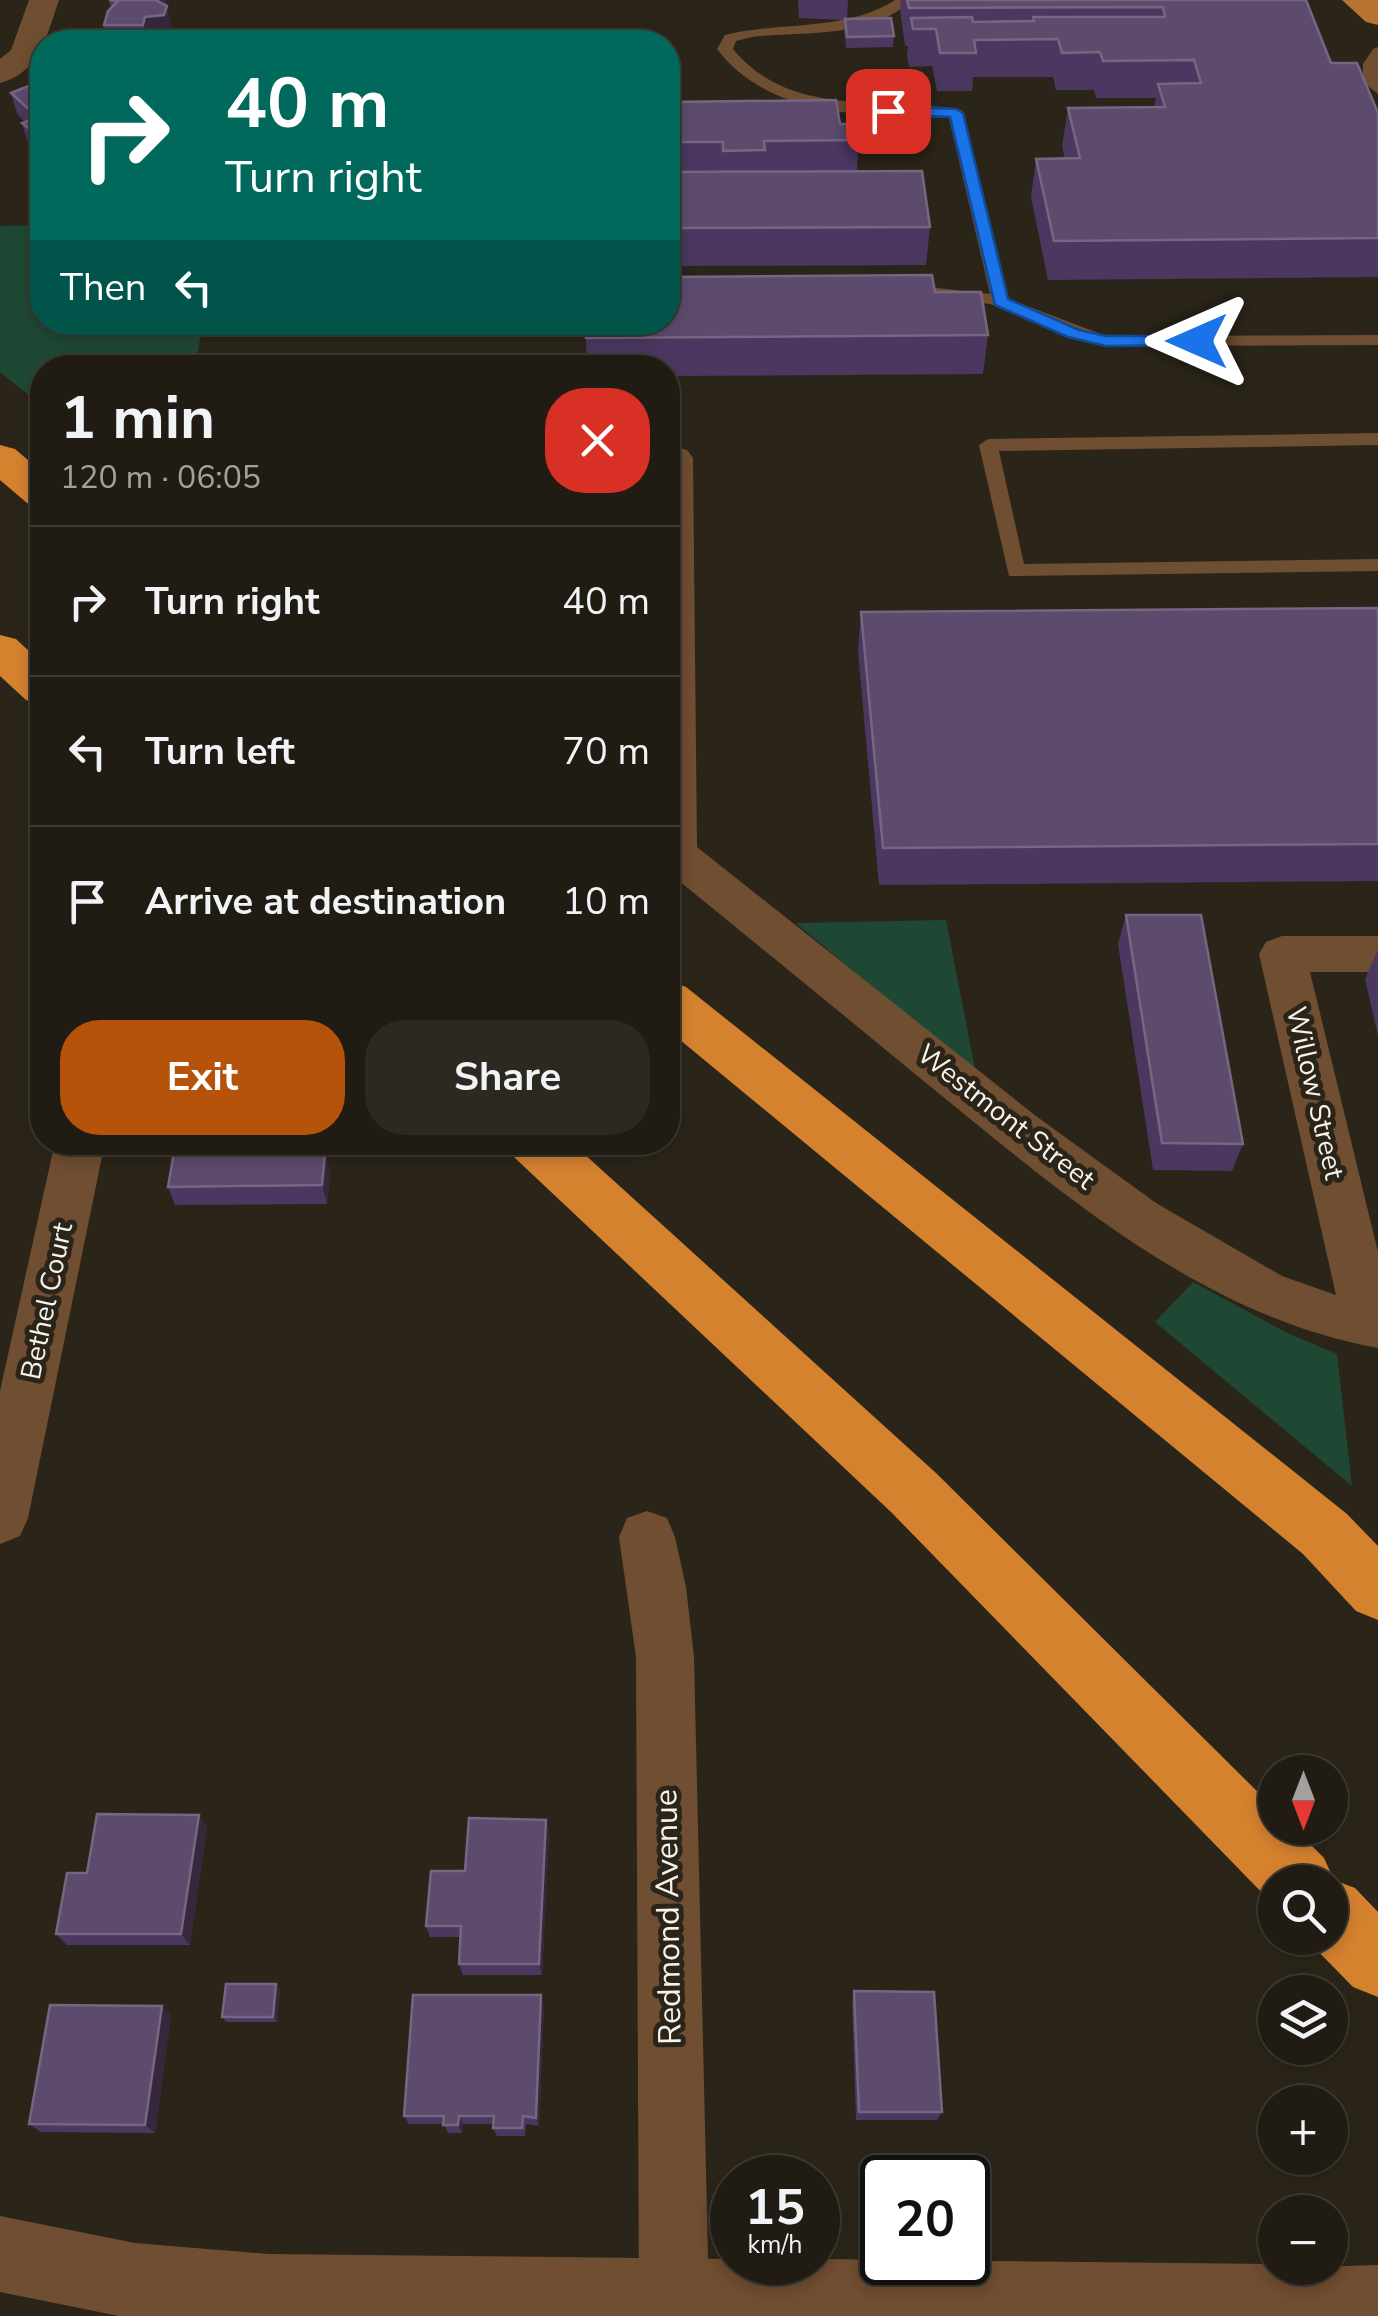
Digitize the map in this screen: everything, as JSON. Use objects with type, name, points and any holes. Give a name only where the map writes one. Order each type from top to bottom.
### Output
[{"type":"highway","points":[[0,458],[30,484]]},
{"type":"highway","points":[[0,650],[30,678]]},
{"type":"highway","points":[[680,1012],[1325,1534],[1378,1590]]},
{"type":"highway","points":[[548,1155],[914,1494],[1283,1865]]},
{"type":"highway","points":[[1348,1931],[1378,1962]]},
{"type":"main road","points":[[1358,0],[1378,15]]},
{"type":"street","points":[[33,30],[44,0]]},
{"type":"street","points":[[0,74],[25,54],[30,40]]},
{"type":"street","name":"Westmont Street","points":[[680,858],[1042,1148],[1136,1216],[1223,1271],[1274,1295],[1324,1315],[1373,1325]]},
{"type":"street","name":"Willow Street","points":[[1373,1325],[1282,954],[1378,954]]},
{"type":"street","name":"Bethel Court","points":[[0,1518],[77,1155]]},
{"type":"street","name":"Redmond Avenue","points":[[647,1537],[665,1656],[694,2305]]},
{"type":"street","points":[[0,2254],[135,2281],[269,2292],[694,2305],[1199,2309],[1378,2304]]},
{"type":"lane","points":[[905,0],[887,15],[864,22],[753,30],[730,38],[725,49],[735,68],[753,81],[801,98],[854,110],[956,113],[1001,302]]},
{"type":"lane","points":[[1378,52],[1371,64],[1371,82],[1378,90]]},
{"type":"lane","points":[[883,290],[941,289],[1001,302],[1074,334],[1106,341],[1378,340]]},
{"type":"lane","points":[[1378,439],[988,445],[1016,571],[1378,566]]},
{"type":"green space","points":[[30,225],[30,335],[201,335],[197,355],[30,355],[30,396],[0,372],[0,226]]},
{"type":"green space","points":[[946,920],[976,1074],[796,923]]},
{"type":"green space","points":[[1193,1282],[1287,1333],[1337,1354],[1352,1486],[1155,1322]]},
{"type":"building","points":[[109,0],[158,0],[167,6],[164,15],[145,17],[143,25],[104,25],[108,11],[118,1]]},
{"type":"building","points":[[907,0],[1306,0],[1331,63],[1357,63],[1378,113],[1378,238],[1054,241],[1036,159],[1080,158],[1068,108],[1165,107],[1158,84],[1201,83],[1194,60],[1103,61],[1100,52],[1062,53],[1058,39],[974,40],[976,53],[940,53],[936,29],[913,29],[911,18],[972,17],[973,22],[1034,21],[1033,17],[1165,17],[1163,7],[909,8]]},
{"type":"building","points":[[891,18],[894,36],[847,37],[845,19]]},
{"type":"building","points":[[30,85],[30,111],[11,93]]},
{"type":"building","points":[[836,100],[840,124],[857,124],[859,140],[764,141],[765,150],[723,151],[723,142],[680,142],[680,102]]},
{"type":"building","points":[[922,171],[930,227],[680,228],[680,172]]},
{"type":"building","points":[[932,275],[935,292],[981,292],[988,335],[586,338],[680,335],[680,277]]},
{"type":"building","points":[[1378,608],[1378,844],[883,848],[861,612]]},
{"type":"building","points":[[1126,915],[1201,915],[1243,1144],[1162,1143]]},
{"type":"building","points":[[173,1155],[325,1155],[322,1185],[168,1187]]},
{"type":"building","points":[[97,1814],[199,1815],[181,1934],[56,1934],[67,1873],[87,1873]]},
{"type":"building","points":[[469,1818],[546,1820],[539,1964],[459,1964],[461,1926],[426,1926],[431,1871],[465,1871]]},
{"type":"building","points":[[226,1984],[276,1984],[273,2017],[222,2017]]},
{"type":"building","points":[[854,1991],[934,1992],[942,2112],[859,2112]]},
{"type":"building","points":[[413,1995],[541,1995],[536,2118],[523,2116],[522,2128],[493,2128],[494,2116],[459,2116],[458,2125],[443,2125],[444,2116],[404,2116]]},
{"type":"building","points":[[50,2005],[162,2006],[145,2125],[29,2124]]},
{"type":"route","points":[[888,111],[956,113],[1001,302],[1074,334],[1106,341],[1197,341]]}]
